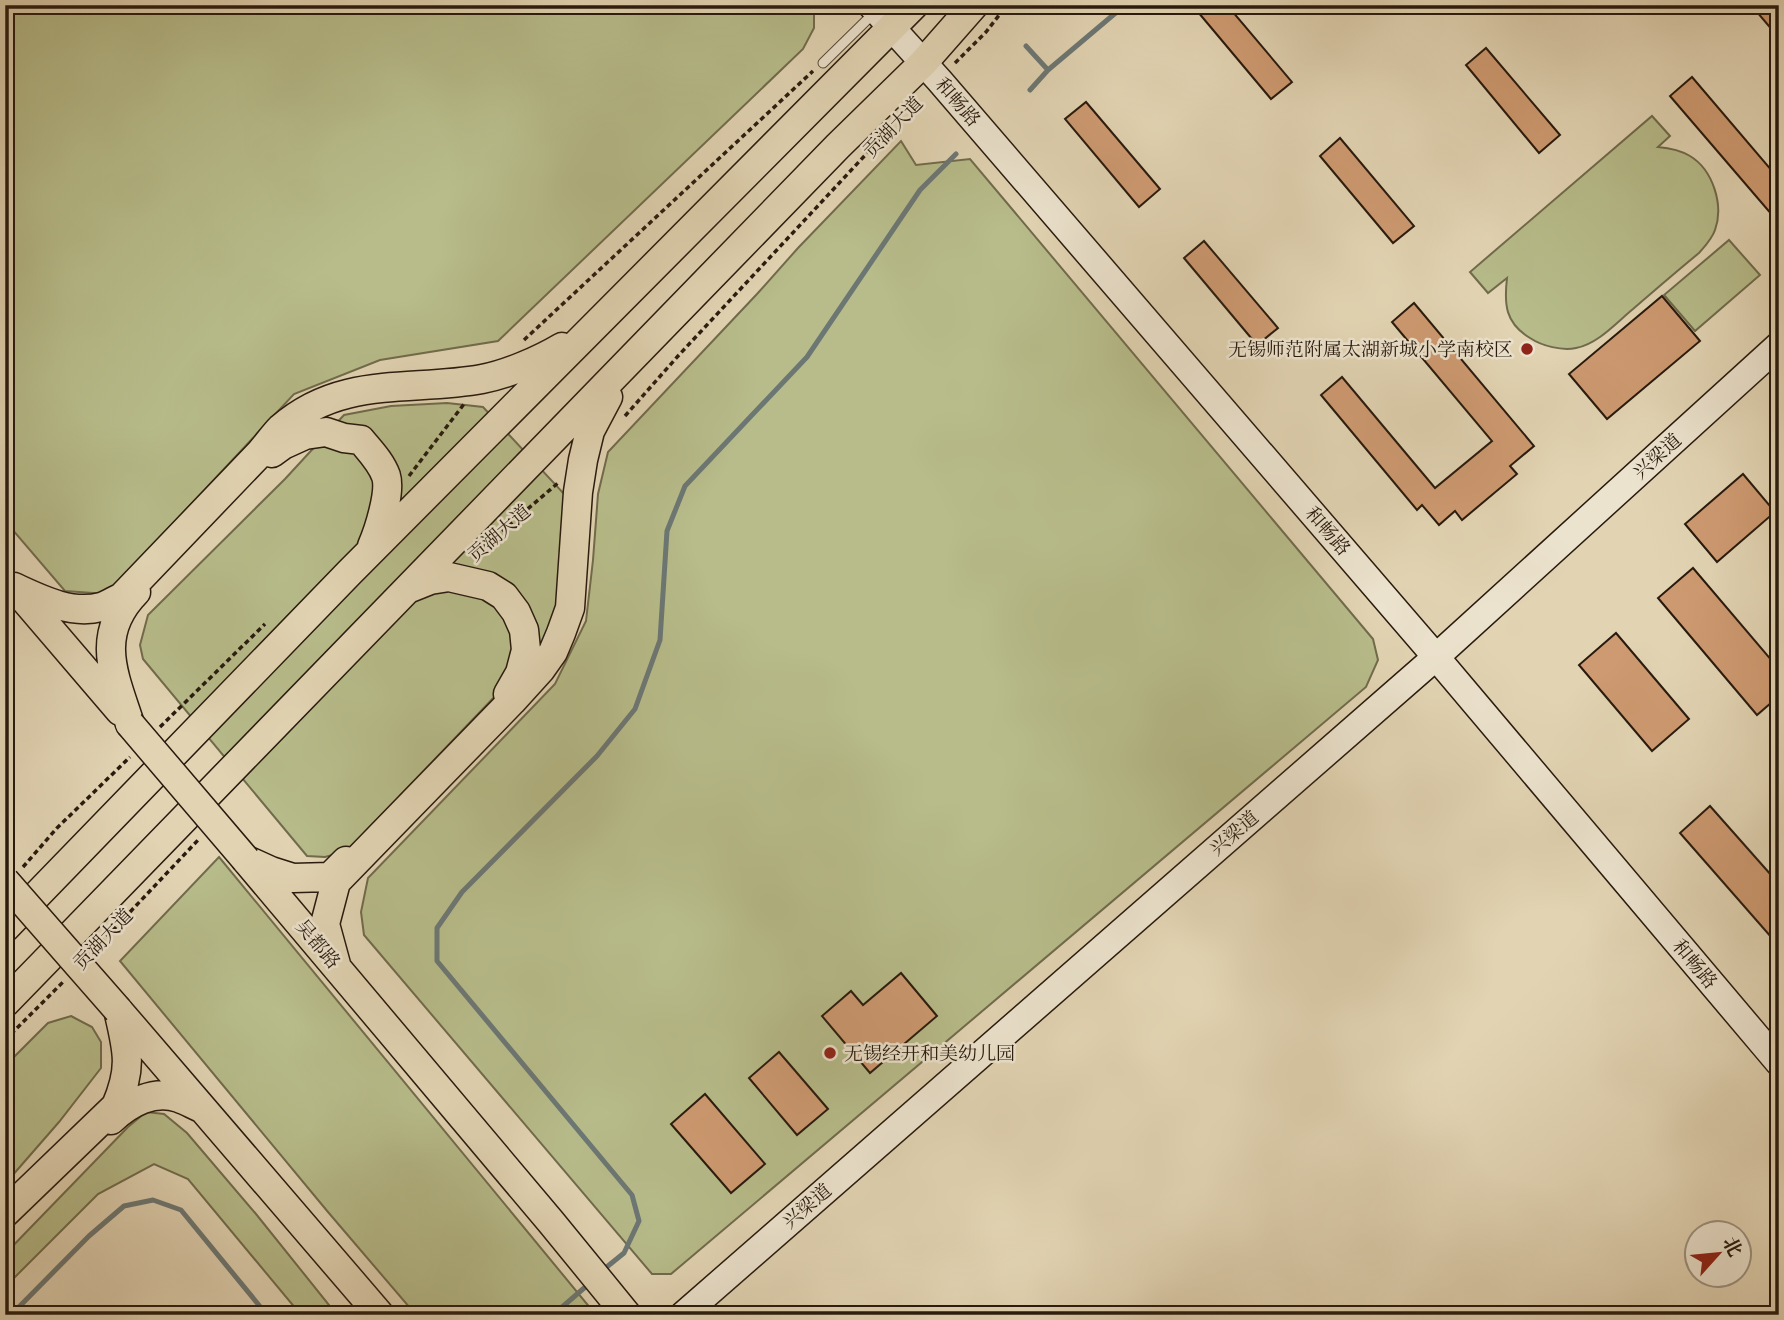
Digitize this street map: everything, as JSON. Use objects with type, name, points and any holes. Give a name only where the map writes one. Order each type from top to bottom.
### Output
[{"type":"main road","points":[[5,928],[590,329],[888,12]]},
{"type":"main road","name":"贡湖大道","points":[[5,1003],[838,146],[983,16]]},
{"type":"main road","points":[[10,582],[58,606],[81,609],[102,607],[122,597],[280,429],[300,414],[344,394],[369,389],[484,379],[555,351],[590,329]]},
{"type":"main road","points":[[337,968],[325,924],[336,882],[512,701],[553,652],[570,608],[578,492],[590,431],[625,366]]},
{"type":"main road","points":[[141,735],[114,677],[110,653],[114,627],[126,602],[263,459],[283,444],[305,435],[326,432],[361,440],[379,463],[387,480],[379,529],[370,552]]},
{"type":"main road","points":[[246,860],[293,878],[330,877],[509,694],[520,673],[526,650],[524,630],[516,612],[504,596],[488,586],[449,577],[430,580],[407,589]]},
{"type":"main road","name":"吴都路","points":[[10,582],[627,1315]]},
{"type":"main road","points":[[14,874],[118,1010],[380,1315]]},
{"type":"main road","points":[[5,1213],[116,1106],[124,1088],[128,1065],[118,1010]]},
{"type":"main road","points":[[5,1223],[121,1111],[141,1099],[176,1097],[203,1109]]},
{"type":"street","name":"和畅路","points":[[888,12],[933,63],[957,101],[1779,1049]]},
{"type":"street","name":"兴梁道","points":[[706,1315],[1442,659],[1779,345]]},
{"type":"street","name":"兴梁道","points":[[683,1315],[1779,364]]},
{"type":"street","name":"和畅路","points":[[1442,659],[1779,1063]]},
{"type":"lane","points":[[823,63],[888,12]]},
{"type":"path","points":[[933,63],[983,16],[1007,5]]},
{"type":"path","points":[[519,345],[823,63]]},
{"type":"path","name":"贡湖大道","points":[[619,422],[891,128]]},
{"type":"path","points":[[409,475],[484,379]]},
{"type":"path","name":"贡湖大道","points":[[449,577],[583,460]]},
{"type":"path","points":[[14,874],[141,735],[265,624]]},
{"type":"path","name":"贡湖大道","points":[[87,956],[202,836]]},
{"type":"path","name":"贡湖大道","points":[[5,1040],[69,975]]},
{"type":"green space","points":[[5,5],[814,5],[814,28],[803,49],[498,341],[380,360],[294,394],[107,594],[65,591],[5,521]]},
{"type":"green space","points":[[1652,116],[1670,136],[1658,147],[1690,156],[1705,170],[1710,179],[1718,210],[1712,236],[1699,253],[1592,342],[1565,349],[1535,341],[1515,326],[1511,319],[1506,304],[1507,278],[1488,293],[1470,272]]},
{"type":"green space","points":[[901,141],[916,165],[970,159],[1373,639],[1378,660],[1366,687],[671,1274],[652,1274],[364,935],[361,912],[368,878],[555,684],[586,621],[598,494],[608,452]]},
{"type":"green space","points":[[1729,240],[1760,275],[1695,331],[1664,295]]},
{"type":"green space","points":[[447,403],[483,407],[567,497],[560,600],[542,647],[347,851],[325,857],[307,856],[143,659],[140,645],[148,615],[285,479],[344,415],[391,406]]},
{"type":"green space","points":[[219,857],[596,1315],[416,1315],[120,961]]},
{"type":"green space","points":[[71,1016],[92,1027],[101,1042],[101,1068],[5,1184],[5,1066],[48,1023]]},
{"type":"green space","points":[[146,1112],[164,1114],[187,1133],[337,1315],[301,1315],[188,1179],[154,1164],[98,1194],[5,1287],[5,1254],[128,1127]]},
{"type":"building","points":[[1206,5],[1227,5],[1292,82],[1271,99],[1198,12]]},
{"type":"building","points":[[1751,5],[1779,5],[1779,38]]},
{"type":"building","points":[[1486,48],[1560,135],[1539,153],[1466,65]]},
{"type":"building","points":[[1692,77],[1779,179],[1779,223],[1670,96]]},
{"type":"building","points":[[1086,102],[1160,189],[1139,207],[1065,119]]},
{"type":"building","points":[[1340,138],[1414,226],[1393,243],[1320,156]]},
{"type":"building","points":[[1204,241],[1278,328],[1257,345],[1184,258]]},
{"type":"building","points":[[1662,296],[1700,341],[1607,419],[1569,374]]},
{"type":"building","points":[[1414,303],[1534,446],[1510,466],[1517,474],[1462,520],[1455,511],[1439,525],[1422,505],[1417,510],[1321,395],[1342,377],[1435,488],[1492,441],[1392,322]]},
{"type":"building","points":[[1743,474],[1775,512],[1717,562],[1685,524]]},
{"type":"building","points":[[1693,568],[1779,669],[1779,696],[1757,715],[1658,598]]},
{"type":"building","points":[[1616,633],[1689,719],[1652,751],[1579,665]]},
{"type":"building","points":[[1710,806],[1779,884],[1779,946],[1680,833]]},
{"type":"building","points":[[901,973],[937,1016],[870,1073],[822,1016],[851,991],[863,1005]]},
{"type":"building","points":[[779,1052],[828,1109],[797,1135],[749,1078]]},
{"type":"building","points":[[705,1094],[765,1164],[731,1193],[671,1124]]},
{"type":"waterway","points":[[1030,90],[1048,70],[1125,5]]},
{"type":"waterway","points":[[1026,46],[1048,70]]},
{"type":"waterway","points":[[603,1270],[624,1253],[639,1221],[632,1195],[437,961],[437,928],[462,892],[597,756],[635,709],[660,640],[667,531],[685,486],[807,357],[920,190],[956,154]]},
{"type":"waterway","points":[[11,1315],[89,1236],[124,1206],[153,1200],[181,1210],[267,1315]]},
{"type":"waterway","points":[[553,1315],[591,1282]]},
{"type":"place","name":"无锡师范附属太湖新城小学南校区","points":[[1527,349]]},
{"type":"place","name":"无锡经开和美幼儿园","points":[[830,1053]]}]
